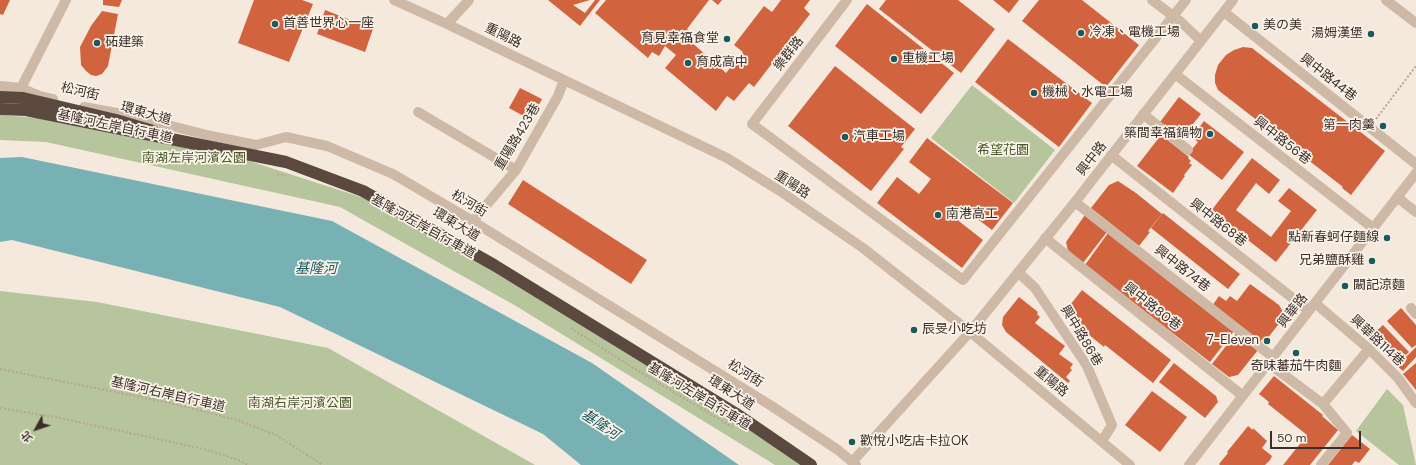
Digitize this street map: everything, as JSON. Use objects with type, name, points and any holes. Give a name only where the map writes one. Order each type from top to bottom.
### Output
[{"type":"highway","name":"環東大道","points":[[0,97],[23,98],[116,120],[165,134],[273,158],[352,185],[400,207],[460,243],[579,319],[611,335],[672,371],[780,441],[812,465]]},
{"type":"highway","name":"環東大道","points":[[0,109],[26,110],[286,162],[363,191],[494,265],[735,413],[812,465]]},
{"type":"street","points":[[21,88],[66,0]]},
{"type":"street","name":"重陽路","points":[[394,0],[727,158],[780,191],[863,248],[970,332],[1130,465]]},
{"type":"street","points":[[447,24],[469,0]]},
{"type":"street","name":"樂群路","points":[[847,0],[752,124],[963,280],[1173,16]]},
{"type":"street","points":[[1152,0],[1173,16],[1201,41]]},
{"type":"street","points":[[1173,16],[1186,0]]},
{"type":"street","name":"興中路","points":[[854,463],[970,332],[1075,202],[1233,0]]},
{"type":"street","points":[[1386,0],[1416,23]]},
{"type":"street","name":"興中路44巷","points":[[1224,12],[1416,164]]},
{"type":"street","name":"興中路56巷","points":[[1176,74],[1373,228]]},
{"type":"street","name":"重陽路423巷","points":[[473,222],[516,170],[558,96],[564,80]]},
{"type":"street","name":"松河街","points":[[0,86],[21,88],[40,96],[77,106],[128,115],[211,136],[256,145],[286,137],[327,146],[393,174],[770,405],[838,450],[854,463]]},
{"type":"street","points":[[418,112],[516,170]]},
{"type":"street","points":[[1143,114],[1188,150]]},
{"type":"street","name":"興中路68巷","points":[[1111,155],[1309,311]]},
{"type":"street","name":"興華路","points":[[1190,465],[1416,173]]},
{"type":"street","points":[[1397,197],[1416,212]]},
{"type":"street","name":"興中路74巷","points":[[1075,202],[1271,360],[1323,404],[1347,433],[1321,465]]},
{"type":"street","name":"興中路80巷","points":[[1045,238],[1243,396]]},
{"type":"street","name":"興中路86巷","points":[[1018,272],[1035,288],[1087,366],[1112,425],[1102,441]]},
{"type":"street","name":"興華路114巷","points":[[1315,303],[1369,349],[1398,378],[1416,402]]},
{"type":"street","points":[[1323,404],[1369,349]]},
{"type":"path","points":[[1370,127],[1416,66]]},
{"type":"path","points":[[271,172],[293,178]]},
{"type":"path","name":"基隆河左岸自行車道","points":[[570,327],[635,369],[738,431]]},
{"type":"path","name":"基隆河右岸自行車道","points":[[0,370],[175,404],[237,420],[276,435],[323,465]]},
{"type":"path","points":[[0,408],[60,418],[204,449],[238,460],[248,465]]},
{"type":"green space","name":"希望花園","points":[[972,85],[1055,150],[1014,203],[931,138]]},
{"type":"green space","name":"南湖左岸河濱公園","points":[[0,115],[38,118],[203,146],[367,199],[466,252],[809,465],[775,465],[516,306],[340,207],[46,142],[0,140]]},
{"type":"green space","name":"南湖右岸河濱公園","points":[[0,291],[97,302],[328,348],[535,465],[0,465]]},
{"type":"green space","points":[[1387,389],[1403,405],[1416,465],[1399,465],[1356,431]]},
{"type":"water","name":"基隆河","points":[[22,157],[332,221],[592,363],[739,465],[581,465],[543,434],[280,307],[12,240],[0,242],[0,158]]},
{"type":"building","points":[[0,0],[10,0],[3,15],[0,14]]},
{"type":"building","points":[[103,0],[122,0],[119,7],[103,5]]},
{"type":"building","name":"首善世界心一座","points":[[254,0],[302,0],[313,4],[289,62],[238,43]]},
{"type":"building","points":[[548,0],[590,0],[573,5],[585,13],[595,0],[600,0],[580,26]]},
{"type":"building","points":[[606,0],[709,0],[687,29],[693,34],[689,40],[726,73],[743,52],[734,45],[764,6],[772,12],[781,0],[810,0],[804,8],[810,14],[754,87],[749,83],[734,101],[727,96],[716,111],[665,68],[676,55],[665,46],[659,56],[652,52],[648,58],[595,13]]},
{"type":"building","points":[[712,0],[722,0],[718,5]]},
{"type":"building","points":[[886,0],[958,0],[995,29],[961,73],[879,9]]},
{"type":"building","points":[[993,0],[1019,0],[1009,13]]},
{"type":"building","name":"冷凍、電機工場","points":[[1039,0],[1082,0],[1139,45],[1106,87],[1022,21]]},
{"type":"building","name":"重機工場","points":[[867,4],[954,73],[921,114],[835,46]]},
{"type":"building","points":[[325,10],[373,29],[365,52],[317,34]]},
{"type":"building","name":"砳建築","points":[[102,11],[118,14],[108,66],[102,74],[96,76],[91,75],[81,65],[80,47],[91,26]]},
{"type":"building","name":"機械、水電工場","points":[[1008,39],[1092,103],[1059,147],[975,82]]},
{"type":"building","points":[[1243,47],[1252,48],[1385,151],[1351,195],[1342,188],[1343,187],[1218,90],[1215,83],[1215,75],[1218,65],[1226,55]]},
{"type":"building","name":"汽車工場","points":[[835,66],[915,129],[901,147],[904,149],[871,191],[788,126]]},
{"type":"building","points":[[520,88],[542,99],[531,120],[509,108]]},
{"type":"building","points":[[1179,97],[1201,114],[1181,139],[1160,122]]},
{"type":"building","points":[[1204,121],[1244,152],[1222,180],[1188,154],[1198,142],[1192,137]]},
{"type":"building","points":[[1161,135],[1189,157],[1188,158],[1191,161],[1189,163],[1192,165],[1173,193],[1137,166]]},
{"type":"building","points":[[927,138],[1013,203],[992,230],[963,208],[955,218],[983,240],[962,268],[877,203],[897,177],[919,194],[931,179],[909,162]]},
{"type":"building","points":[[1252,158],[1280,180],[1269,194],[1256,183],[1236,210],[1271,237],[1291,211],[1278,201],[1289,188],[1317,210],[1276,262],[1211,211]]},
{"type":"building","points":[[523,180],[647,260],[631,284],[508,204]]},
{"type":"building","points":[[1118,181],[1136,193],[1162,214],[1148,231],[1150,232],[1139,246],[1091,208],[1109,185]]},
{"type":"building","points":[[1163,213],[1240,274],[1228,289],[1151,228]]},
{"type":"building","points":[[1085,215],[1107,232],[1083,263],[1068,251],[1066,242]]},
{"type":"building","points":[[1108,233],[1234,331],[1210,362],[1085,265]]},
{"type":"building","points":[[1250,284],[1279,305],[1283,312],[1281,321],[1267,339],[1264,337],[1259,343],[1212,306],[1219,296],[1226,301],[1230,296],[1237,301]]},
{"type":"building","points":[[1082,290],[1171,360],[1153,383],[1105,345],[1104,347],[1063,314]]},
{"type":"building","points":[[1019,297],[1038,312],[1037,314],[1040,317],[1035,323],[1065,346],[1059,354],[1073,364],[1070,368],[1072,370],[1066,377],[1070,381],[1068,383],[1006,332],[1002,325],[1003,317]]},
{"type":"building","points":[[1401,308],[1416,325],[1416,345],[1412,348],[1387,321]]},
{"type":"building","points":[[1383,325],[1409,352],[1396,364],[1370,337]]},
{"type":"building","points":[[1236,333],[1258,350],[1238,375],[1229,377],[1212,364]]},
{"type":"building","points":[[1416,347],[1416,357],[1403,371],[1397,366]]},
{"type":"building","points":[[1174,363],[1216,396],[1218,402],[1205,418],[1159,382]]},
{"type":"building","points":[[1416,363],[1416,390],[1403,374]]},
{"type":"building","points":[[1274,376],[1323,415],[1322,416],[1338,430],[1310,465],[1283,465],[1307,435],[1268,404],[1269,402],[1259,394]]},
{"type":"building","points":[[1152,391],[1187,417],[1160,452],[1125,425]]},
{"type":"building","points":[[1248,426],[1253,430],[1253,428],[1267,441],[1262,448],[1272,456],[1270,460],[1265,465],[1220,465],[1219,464],[1228,453],[1227,452]]},
{"type":"building","points":[[1352,435],[1370,449],[1359,463],[1355,461],[1352,465],[1328,465]]},
{"type":"place","name":"首善世界心一座","points":[[275,24]]},
{"type":"place","name":"美の美","points":[[1255,26]]},
{"type":"place","name":"冷凍、電機工場","points":[[1081,33]]},
{"type":"place","name":"湯姆漢堡","points":[[1371,34]]},
{"type":"place","name":"育見幸福食堂","points":[[727,39]]},
{"type":"place","name":"砳建築","points":[[97,43]]},
{"type":"place","name":"重機工場","points":[[894,59]]},
{"type":"place","name":"育成高中","points":[[688,63]]},
{"type":"place","name":"機械、水電工場","points":[[1034,93]]},
{"type":"place","name":"第一肉羹","points":[[1383,126]]},
{"type":"place","name":"築間幸福鍋物","points":[[1210,134]]},
{"type":"place","name":"汽車工場","points":[[845,137]]},
{"type":"place","name":"南港高工","points":[[938,215]]},
{"type":"place","name":"點新春蚵仔麵線","points":[[1387,238]]},
{"type":"place","name":"兄弟鹽酥雞","points":[[1372,261]]},
{"type":"place","name":"闞記涼麵","points":[[1345,286]]},
{"type":"place","name":"辰旻小吃坊","points":[[914,330]]},
{"type":"place","name":"7-Eleven","points":[[1267,341]]},
{"type":"place","name":"奇味蕃茄牛肉麵","points":[[1296,353]]},
{"type":"place","name":"歡悅小吃店卡拉OK","points":[[852,442]]}]
